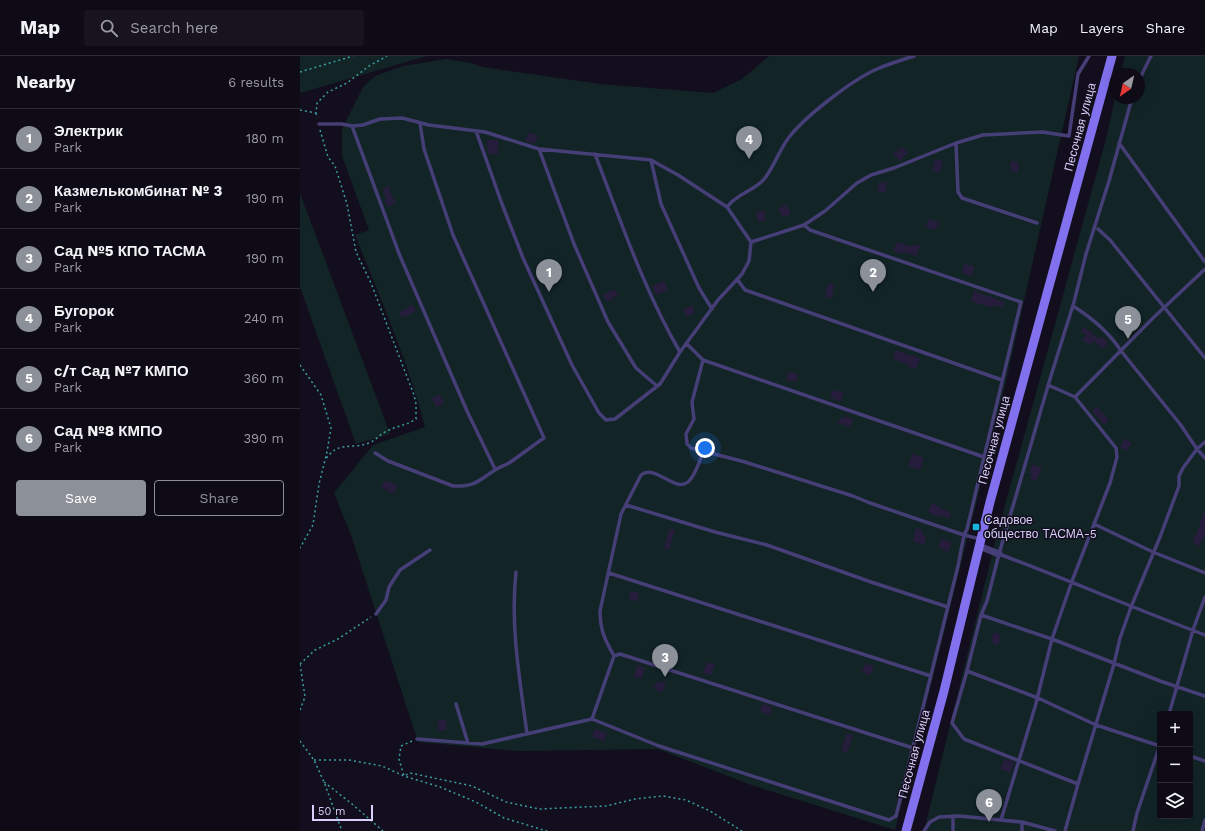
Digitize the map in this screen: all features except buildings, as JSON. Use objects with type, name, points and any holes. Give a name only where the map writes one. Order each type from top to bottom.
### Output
[{"type":"main road","name":"Песочная улица","points":[[906,831],[944,691],[990,502],[1112,56]]},
{"type":"street","points":[[980,543],[999,554]]},
{"type":"lane","points":[[727,207],[732,200],[756,186],[765,178],[790,136],[813,113],[851,84],[876,69],[914,56]]},
{"type":"lane","points":[[751,242],[804,225],[825,211],[857,183],[871,175],[909,162],[956,143],[983,135],[1042,132],[1069,136],[1078,74],[1089,56]]},
{"type":"lane","points":[[1145,68],[1151,56]]},
{"type":"lane","points":[[1078,784],[964,739],[952,723],[981,615],[987,601],[999,554],[1048,385],[1073,306],[1086,254],[1103,202],[1130,104]]},
{"type":"lane","points":[[319,124],[342,124],[352,126],[380,119],[402,118],[485,132],[539,149],[651,160],[678,175],[727,207],[751,242],[749,261],[742,274],[712,309],[680,352],[660,384],[615,419],[606,420],[599,413],[572,365],[523,258],[476,131]]},
{"type":"lane","points":[[375,453],[388,461],[453,486],[463,486],[474,484],[488,476],[495,469],[507,464],[544,438],[453,235],[424,149],[420,122]]},
{"type":"lane","points":[[352,126],[400,256],[467,411],[495,469]]},
{"type":"lane","points":[[956,143],[958,192],[962,198],[1038,223]]},
{"type":"lane","points":[[1119,143],[1205,262]]},
{"type":"lane","points":[[539,149],[574,244],[608,322],[636,368],[657,386]]},
{"type":"lane","points":[[595,154],[637,264],[668,332],[680,352]]},
{"type":"lane","points":[[651,160],[661,204],[699,288],[712,309]]},
{"type":"lane","points":[[417,740],[482,744],[592,719],[659,746],[889,820],[896,816],[1021,302],[810,230],[804,225]]},
{"type":"lane","points":[[1098,229],[1110,240],[1205,358]]},
{"type":"lane","points":[[1075,397],[1205,269]]},
{"type":"lane","points":[[738,279],[745,290],[1002,380]]},
{"type":"lane","points":[[1073,306],[1090,316],[1114,340],[1205,458]]},
{"type":"lane","points":[[687,344],[703,360],[984,457]]},
{"type":"lane","points":[[703,360],[692,402],[694,419],[686,434],[687,444],[691,448],[745,462],[853,496],[964,535],[980,543]]},
{"type":"lane","points":[[1001,820],[1038,698],[1052,639],[1072,581],[1110,482],[1117,456],[1116,448],[1075,397],[1048,385]]},
{"type":"lane","points":[[1066,831],[1078,784],[1114,664],[1120,638],[1131,607],[1179,486],[1179,476],[1197,449],[1205,442]]},
{"type":"lane","points":[[614,656],[605,641],[600,624],[600,610],[621,514],[644,472],[651,472],[676,484],[682,485],[691,479],[704,452]]},
{"type":"lane","points":[[626,505],[767,546],[948,607]]},
{"type":"lane","points":[[1094,524],[1153,552],[1205,573]]},
{"type":"lane","points":[[376,614],[386,600],[388,588],[400,570],[430,550]]},
{"type":"lane","points":[[999,554],[1072,581],[1131,607],[1205,635]]},
{"type":"lane","points":[[516,572],[513,595],[514,632],[527,734]]},
{"type":"lane","points":[[608,573],[931,676]]},
{"type":"lane","points":[[1170,711],[1193,630],[1205,597]]},
{"type":"lane","points":[[981,615],[1052,639],[1114,664],[1205,696]]},
{"type":"lane","points":[[614,656],[620,654],[913,748]]},
{"type":"lane","points":[[592,719],[614,656]]},
{"type":"lane","points":[[967,671],[1038,698],[1096,725],[1157,745]]},
{"type":"lane","points":[[456,704],[468,743]]},
{"type":"lane","points":[[1133,831],[1137,813],[1160,747]]},
{"type":"lane","points":[[1193,757],[1205,761]]},
{"type":"lane","points":[[953,816],[953,831]]},
{"type":"lane","points":[[924,831],[930,822],[940,818],[953,816],[1022,822],[1055,831]]},
{"type":"lane","points":[[1202,831],[1205,820]]},
{"type":"lane","points":[[1022,822],[1022,831]]},
{"type":"path","points":[[300,72],[353,56]]},
{"type":"path","points":[[325,460],[334,450],[344,446],[357,446],[371,442],[385,432],[407,425],[416,419],[416,404],[414,395],[371,283],[356,252],[347,204],[335,166],[328,156],[323,144],[316,112],[317,103],[328,92],[346,83],[369,66],[387,56]]},
{"type":"path","points":[[300,110],[316,112]]},
{"type":"path","points":[[300,366],[321,395],[331,428],[319,484],[313,525],[300,548]]},
{"type":"path","points":[[300,710],[305,697],[300,664],[314,650],[338,639],[376,614]]},
{"type":"path","points":[[300,740],[301,746],[314,760],[324,782],[342,831]]},
{"type":"path","points":[[404,776],[399,759],[401,746],[408,742],[417,740]]},
{"type":"path","points":[[314,760],[350,760],[382,766],[404,776],[476,802],[504,818],[547,831]]},
{"type":"path","points":[[404,776],[410,773],[472,786],[506,802],[540,809],[606,806],[635,799],[663,796],[686,800],[710,811],[742,831]]},
{"type":"path","points":[[324,782],[352,804],[382,831]]},
{"type":"shaded area","points":[[300,56],[427,56],[300,93]]},
{"type":"shaded area","points":[[769,56],[1079,56],[1004,390],[895,830],[751,785],[658,749],[519,751],[418,742],[351,535],[334,493],[373,445],[425,427],[402,354],[355,235],[369,230],[342,156],[342,129],[363,87],[375,76],[403,66],[446,59],[471,63],[483,67],[600,84],[713,93],[742,79]]},
{"type":"shaded area","points":[[1125,56],[1205,56],[1205,831],[924,831],[996,538],[1106,139],[1114,104],[1145,104],[1145,68],[1122,68]]},
{"type":"shaded area","points":[[300,193],[390,434],[356,444],[300,287]]},
{"type":"place","name":"Бугорок","points":[[749,159]]},
{"type":"place","name":"Электрик","points":[[549,292]]},
{"type":"place","name":"Казмелькомбинат № 3","points":[[873,292]]},
{"type":"place","name":"с/т Сад №7 КМПО","points":[[1128,339]]},
{"type":"place","name":"Садовое общество ТАСМА-5","points":[[976,527]]},
{"type":"place","name":"Сад №5 КПО ТАСМА","points":[[665,677]]},
{"type":"place","name":"Сад №8 КМПО","points":[[989,822]]}]
